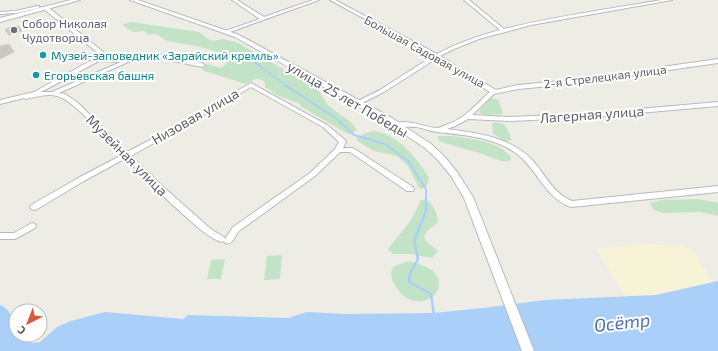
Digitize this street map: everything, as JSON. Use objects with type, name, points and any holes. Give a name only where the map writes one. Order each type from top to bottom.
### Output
[{"type":"main road","points":[[0,20],[40,8],[77,0]]},
{"type":"main road","name":"улица 25 лет Победы","points":[[133,0],[227,32],[397,125],[428,146],[441,158],[454,174],[468,197],[528,351]]},
{"type":"street","points":[[234,0],[262,19]]},
{"type":"street","points":[[227,32],[317,0]]},
{"type":"street","name":"Большая Садовая улица","points":[[332,0],[438,57],[493,92]]},
{"type":"street","points":[[466,0],[503,30]]},
{"type":"street","points":[[358,103],[372,97],[453,48],[503,30],[670,0]]},
{"type":"street","points":[[31,1],[40,8]]},
{"type":"street","points":[[0,14],[47,8],[100,52],[102,54],[99,59]]},
{"type":"street","points":[[0,102],[55,92],[127,61],[154,55],[202,65]]},
{"type":"street","points":[[26,97],[99,59],[127,61]]},
{"type":"street","name":"2-я Стрелецкая улица","points":[[493,92],[518,87],[571,82],[718,61]]},
{"type":"street","name":"Низовая улица","points":[[34,208],[82,178],[183,125],[251,84],[326,126],[343,142],[340,150]]},
{"type":"street","name":"Музейная улица","points":[[55,92],[64,95],[75,103],[158,187],[210,232],[225,240],[236,229],[317,169],[340,150]]},
{"type":"street","points":[[437,130],[453,125],[467,117],[493,92]]},
{"type":"street","name":"Лагерная улица","points":[[467,117],[511,119],[593,115],[718,104]]},
{"type":"street","points":[[397,125],[415,125],[488,138],[518,152],[526,158],[556,197],[571,204],[718,189]]},
{"type":"street","points":[[340,150],[351,150],[410,189]]},
{"type":"street","points":[[0,236],[15,236],[32,226]]},
{"type":"green space","points":[[131,22],[199,32],[211,41],[224,39],[238,43],[318,89],[328,105],[349,121],[357,130],[351,134],[348,134],[300,106],[301,104],[279,96],[265,87],[265,82],[260,79],[256,79],[246,84],[204,71],[201,67],[207,64],[221,68],[233,57],[201,47],[167,41],[156,34],[149,35],[144,31],[133,32],[122,25]]},
{"type":"green space","points":[[491,98],[499,100],[503,114],[485,115],[478,112]]},
{"type":"green space","points":[[495,122],[505,125],[512,140],[505,141],[493,134],[492,124]]},
{"type":"green space","points":[[374,131],[391,137],[413,155],[429,178],[427,186],[422,189],[419,188],[408,166],[397,156],[374,151],[357,141],[357,138],[363,134]]},
{"type":"green space","points":[[438,136],[456,136],[489,143],[506,152],[511,158],[510,161],[501,161],[441,142],[438,139]]},
{"type":"green space","points":[[698,199],[718,203],[718,216],[701,212],[663,213],[654,210],[650,203],[661,200]]},
{"type":"green space","points":[[421,200],[429,201],[436,213],[438,222],[427,231],[424,236],[426,241],[438,251],[432,258],[411,254],[393,254],[388,249],[411,220]]},
{"type":"green space","points":[[282,255],[280,279],[264,280],[267,256]]},
{"type":"green space","points":[[225,259],[221,279],[207,279],[211,260]]},
{"type":"green space","points":[[408,261],[427,267],[437,276],[439,285],[435,294],[427,299],[417,301],[406,298],[396,287],[391,275],[393,267]]},
{"type":"sand","points":[[641,244],[685,246],[695,252],[712,283],[656,295],[624,295],[596,249]]},
{"type":"water","name":"Осётр","points":[[718,281],[718,351],[0,351],[0,305],[8,311],[8,343],[48,343],[48,335],[57,327],[71,321],[105,312],[183,319],[188,315],[288,318],[307,312],[345,314],[433,313],[545,300],[656,295]]},
{"type":"building","name":"Собор Николая Чудотворца","points":[[12,26],[19,26],[22,31],[9,35],[5,30]]},
{"type":"building","points":[[9,44],[14,52],[0,59],[0,46]]},
{"type":"waterway","points":[[246,56],[287,86]]},
{"type":"waterway","points":[[285,85],[337,119],[354,135],[385,144],[408,161],[426,189],[426,211],[414,241],[418,259],[410,274],[409,282],[431,294],[434,315]]},
{"type":"place","name":"Собор Николая Чудотворца","points":[[14,30]]},
{"type":"place","name":"Музей-заповедник «Зарайский кремль»","points":[[43,55]]},
{"type":"place","name":"Егорьевская башня","points":[[36,75]]}]
